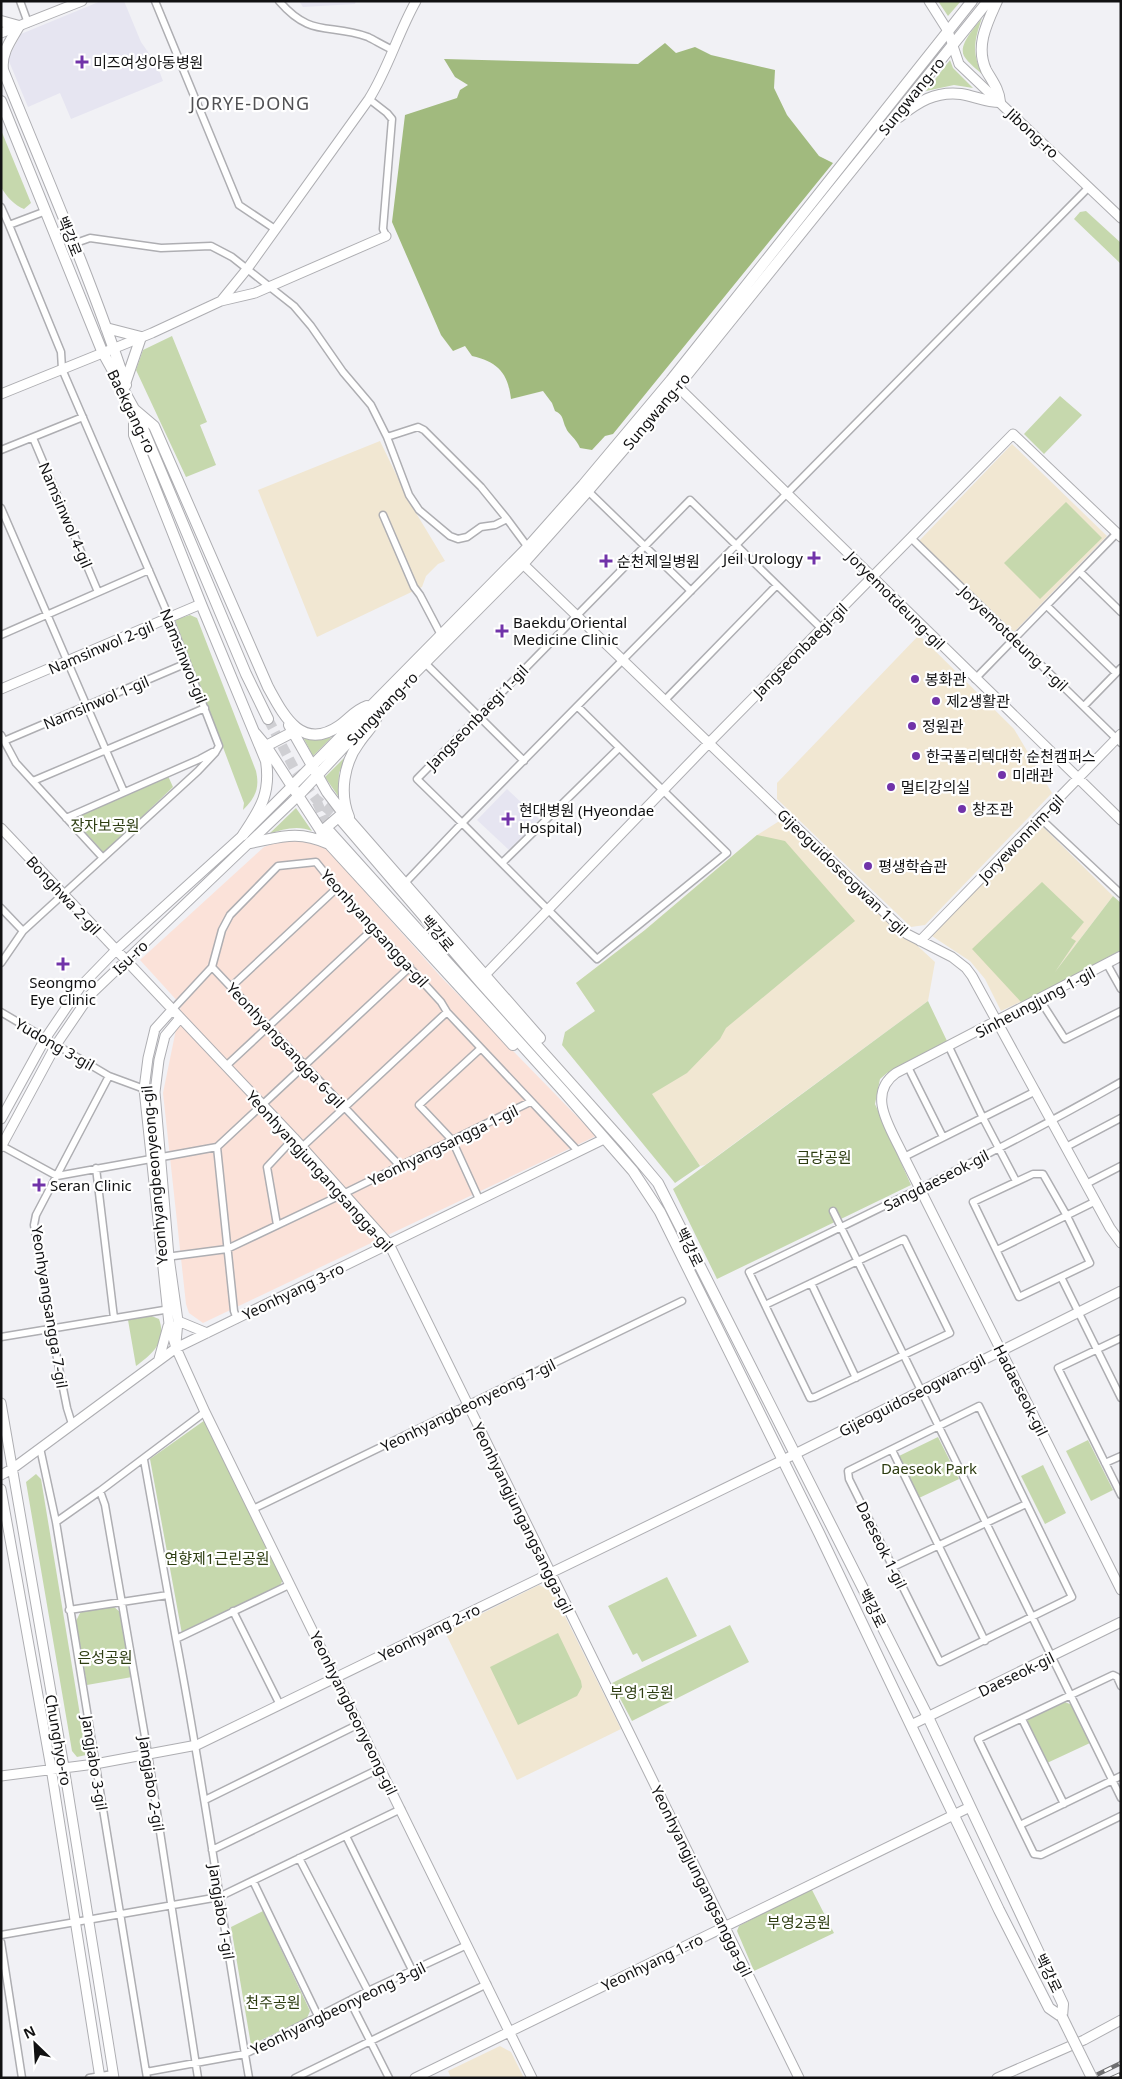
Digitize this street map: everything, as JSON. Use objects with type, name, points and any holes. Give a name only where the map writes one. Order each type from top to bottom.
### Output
[{"type":"main road","name":"Sungwang-ro","points":[[291,787],[347,737],[441,635],[530,550],[588,491],[972,1]]},
{"type":"main road","name":"Sungwang-ro","points":[[376,706],[425,663],[523,564],[530,550],[583,485],[674,383],[988,1]]},
{"type":"main road","points":[[888,122],[927,97],[961,94],[988,102],[1000,102],[999,91],[985,68],[981,42],[997,1]]},
{"type":"main road","points":[[1,21],[24,24],[5,50],[2,67]]},
{"type":"main road","name":"백강로","points":[[2,67],[114,348],[134,409]]},
{"type":"main road","name":"Baekgang-ro","points":[[1,100],[102,351],[134,409],[268,719]]},
{"type":"main road","points":[[106,328],[142,337],[126,384]]},
{"type":"main road","points":[[134,409],[134,435],[266,761],[267,790],[262,806],[246,839]]},
{"type":"main road","points":[[134,409],[154,426],[268,686],[312,767],[346,819],[405,883],[564,1066],[569,1089]]},
{"type":"main road","points":[[284,716],[294,728],[300,731],[320,734],[336,728],[359,709],[376,706],[375,724],[358,743],[346,771],[344,796],[346,819]]},
{"type":"main road","points":[[266,746],[293,732]]},
{"type":"main road","points":[[254,733],[266,746],[297,797],[326,832],[330,845]]},
{"type":"main road","name":"Sungwang-ro","points":[[297,797],[318,776],[347,737]]},
{"type":"main road","points":[[326,832],[346,819]]},
{"type":"main road","name":"백강로","points":[[346,819],[569,1089],[604,1139],[633,1171],[660,1212],[783,1460],[1049,2008],[1062,2017]]},
{"type":"main road","name":"백강로","points":[[326,832],[658,1183],[928,1717],[1063,2004],[1062,2017]]},
{"type":"main road","points":[[246,839],[298,835],[317,839],[330,845],[492,1024],[547,1080],[569,1089]]},
{"type":"main road","points":[[1062,2017],[1092,2078]]},
{"type":"street","points":[[20,1],[24,24]]},
{"type":"street","points":[[1,33],[82,1]]},
{"type":"street","points":[[155,1],[239,205],[275,230]]},
{"type":"street","points":[[279,1],[294,18],[303,24],[367,37],[393,50]]},
{"type":"street","points":[[221,301],[247,269],[369,99],[384,72],[416,1]]},
{"type":"street","name":"Jibong-ro","points":[[929,1],[948,31],[959,64],[1121,218]]},
{"type":"street","points":[[1,394],[102,351],[142,337],[221,301],[243,297],[386,236],[383,229],[392,119],[387,112],[369,99]]},
{"type":"street","points":[[405,883],[1089,187]]},
{"type":"street","name":"Namsinwol-gil","points":[[1,207],[60,352],[62,368],[169,617],[206,708],[219,746]]},
{"type":"street","points":[[9,225],[46,211]]},
{"type":"street","points":[[73,244],[90,238],[161,248],[211,246],[232,257],[294,306],[311,326],[343,372],[371,405],[387,437],[409,495],[419,510],[450,536],[458,539],[467,537],[482,527],[495,525],[507,519]]},
{"type":"street","name":"Joryemotdeung-gil","points":[[674,383],[788,492],[872,577],[1121,820]]},
{"type":"street","points":[[1,450],[83,417]]},
{"type":"street","points":[[387,437],[418,427],[424,430],[481,487],[530,550]]},
{"type":"street","name":"Jangseonbaegi-gil","points":[[484,976],[709,743],[1013,434],[1119,535]]},
{"type":"street","name":"Namsinwol 4-gil","points":[[33,438],[98,592]]},
{"type":"street","points":[[588,491],[691,591]]},
{"type":"street","name":"Jangseonbaegi 1-gil","points":[[462,823],[417,779],[644,546],[690,500],[736,545]]},
{"type":"street","points":[[1,508],[124,792]]},
{"type":"street","points":[[383,515],[414,587],[441,635]]},
{"type":"street","points":[[976,679],[1046,606],[1119,535]]},
{"type":"street","name":"Joryemotdeung 1-gil","points":[[911,538],[1119,738]]},
{"type":"street","points":[[736,545],[822,628]]},
{"type":"street","name":"Gijeoguidoseogwan 1-gil","points":[[523,564],[907,934],[952,957],[966,968],[999,1021],[1086,1184],[1121,1243]]},
{"type":"street","points":[[1,635],[149,570]]},
{"type":"street","points":[[1080,572],[1121,612]]},
{"type":"street","points":[[665,700],[777,585]]},
{"type":"street","name":"Namsinwol 2-gil","points":[[1,690],[201,604]]},
{"type":"street","points":[[1046,606],[1118,670],[1084,706]]},
{"type":"street","name":"Namsinwol 1-gil","points":[[103,858],[16,763],[3,738],[87,706],[187,663]]},
{"type":"street","points":[[425,663],[524,761]]},
{"type":"street","points":[[462,823],[597,959],[727,853],[578,707]]},
{"type":"street","points":[[33,781],[206,708]]},
{"type":"street","name":"Joryewonnim-gil","points":[[920,942],[1119,738]]},
{"type":"street","points":[[66,818],[208,756],[219,746]]},
{"type":"street","points":[[2,960],[23,931],[198,772],[219,746]]},
{"type":"street","points":[[502,863],[619,748]]},
{"type":"street","name":"Isu-ro","points":[[2,1147],[56,1045],[90,995],[246,839],[291,787]]},
{"type":"street","name":"Isu-ro","points":[[1,1119],[45,1039],[81,986],[116,950],[297,797]]},
{"type":"street","points":[[1040,818],[1121,894]]},
{"type":"street","name":"Bonghwa 2-gil","points":[[1,828],[173,1009]]},
{"type":"street","name":"Yeonhyangsangga-gil","points":[[212,967],[222,930],[230,915],[278,866],[316,862],[337,888],[441,1002],[447,1012],[480,1049],[578,1151]]},
{"type":"street","points":[[232,986],[337,888]]},
{"type":"street","points":[[1,908],[23,931]]},
{"type":"street","points":[[226,1066],[374,928]]},
{"type":"street","name":"Sinheungjung 1-gil","points":[[904,1157],[881,1103],[884,1084],[896,1073],[1040,1000],[1121,956]]},
{"type":"street","points":[[1107,964],[1121,989]]},
{"type":"street","points":[[173,1009],[212,967]]},
{"type":"street","name":"Yeonhyangsangga 6-gil","points":[[212,967],[400,1166]]},
{"type":"street","points":[[2,1147],[57,1176],[217,1147],[410,967]]},
{"type":"street","points":[[1040,1000],[1065,1039],[1121,1011]]},
{"type":"street","name":"Yeonhyangjungangsangga-gil","points":[[173,1009],[294,1138],[389,1244],[799,2078]]},
{"type":"street","name":"Yeonhyangbeonyeong-gil","points":[[173,1009],[155,1029],[148,1058],[144,1089],[155,1158],[176,1348],[205,1412],[337,1677],[532,2078]]},
{"type":"street","name":"Yudong 3-gil","points":[[1,1012],[109,1076]]},
{"type":"street","points":[[302,1147],[447,1012]]},
{"type":"street","name":"Yeonhyangbeonyeong-gil","points":[[155,1158],[155,1092],[159,1060],[165,1036],[180,1018]]},
{"type":"street","points":[[949,1047],[1016,1181]]},
{"type":"street","points":[[479,1199],[452,1140],[419,1105],[480,1049]]},
{"type":"street","points":[[908,1067],[943,1137]]},
{"type":"street","points":[[109,1076],[155,1092]]},
{"type":"street","name":"Yeonhyangsangga 7-gil","points":[[72,1424],[51,1328],[34,1225],[36,1215],[109,1076]]},
{"type":"street","name":"Sangdaeseok-gil","points":[[765,1304],[749,1272],[999,1149],[1121,1082]]},
{"type":"street","points":[[904,1157],[1036,1091]]},
{"type":"street","name":"Yeonhyangsangga 1-gil","points":[[165,1257],[227,1249],[530,1102]]},
{"type":"street","points":[[1066,1147],[1121,1118]]},
{"type":"street","points":[[277,1225],[267,1166],[294,1138]]},
{"type":"street","name":"Yeonhyang 3-ro","points":[[1,1475],[12,1469],[176,1348],[604,1139]]},
{"type":"street","points":[[217,1147],[234,1311],[237,1318]]},
{"type":"street","name":"Hadaeseok-gil","points":[[904,1157],[1121,1590]]},
{"type":"street","points":[[1086,1184],[1121,1166]]},
{"type":"street","points":[[96,1168],[114,1318]]},
{"type":"street","points":[[1033,1174],[1043,1174],[1067,1216],[1090,1263],[1019,1297],[973,1202],[1033,1174]]},
{"type":"street","points":[[997,1250],[1096,1201]]},
{"type":"street","points":[[834,1211],[1121,1798]]},
{"type":"street","points":[[904,1239],[950,1333],[810,1398],[765,1304],[811,1283],[904,1239]]},
{"type":"street","points":[[1061,1277],[1120,1395]]},
{"type":"street","points":[[811,1283],[856,1378]]},
{"type":"street","name":"Gijeoguidoseogwan-gil","points":[[783,1460],[1121,1291]]},
{"type":"street","name":"Yeonhyangbeonyeong 7-gil","points":[[254,1509],[682,1301]]},
{"type":"street","points":[[1,1337],[171,1309]]},
{"type":"street","points":[[158,1360],[173,1322],[207,1333]]},
{"type":"street","points":[[1121,1338],[1058,1368],[1121,1495]]},
{"type":"street","name":"Chunghyo-ro","points":[[1,1404],[64,1767],[113,2076]]},
{"type":"street","name":"Daeseok 1-gil","points":[[985,1641],[940,1662],[849,1480],[848,1471],[978,1406],[1072,1597],[1033,1616]]},
{"type":"street","points":[[56,1522],[144,1460],[205,1412]]},
{"type":"street","name":"Jangjabo 3-gil","points":[[40,1448],[56,1522],[147,2075]]},
{"type":"street","points":[[892,1450],[985,1641],[1033,1616]]},
{"type":"street","points":[[1105,1463],[1121,1456]]},
{"type":"street","points":[[144,1460],[176,1638],[289,1584]]},
{"type":"street","name":"Yeonhyang 2-ro","points":[[1,1776],[51,1768],[95,1764],[197,1745],[783,1460]]},
{"type":"street","name":"Chunghyo-ro","points":[[1,1489],[51,1768],[100,2077]]},
{"type":"street","name":"Jangjabo 2-gil","points":[[100,1492],[105,1505],[123,1603],[198,2078]]},
{"type":"street","points":[[893,1567],[1026,1504]]},
{"type":"street","points":[[69,1610],[168,1595]]},
{"type":"street","points":[[234,1611],[280,1705]]},
{"type":"street","name":"Daeseok-gil","points":[[911,1725],[1121,1622]]},
{"type":"street","name":"Jangjabo 1-gil","points":[[176,1638],[197,1745],[219,1897],[249,2078]]},
{"type":"street","points":[[1121,1686],[1117,1677],[1113,1675],[978,1739],[1034,1854],[1041,1855],[1121,1816]]},
{"type":"street","points":[[1022,1719],[1064,1804]]},
{"type":"street","points":[[205,1800],[359,1724]]},
{"type":"street","points":[[212,1850],[381,1768]]},
{"type":"street","points":[[1020,1826],[1121,1776]]},
{"type":"street","name":"Yeonhyang 1-ro","points":[[415,2078],[970,1807]]},
{"type":"street","points":[[1,1935],[219,1897],[401,1809]]},
{"type":"street","points":[[346,1836],[412,1970]]},
{"type":"street","points":[[299,1858],[368,1991]]},
{"type":"street","points":[[253,1881],[318,2016]]},
{"type":"street","points":[[1,1942],[22,2078]]},
{"type":"street","name":"Yeonhyangbeonyeong 3-gil","points":[[147,2075],[245,2054],[368,1991],[467,1945]]},
{"type":"street","points":[[295,2078],[487,1984]]},
{"type":"street","points":[[352,1999],[354,2009],[389,2078]]},
{"type":"street","points":[[996,2078],[1084,2040],[1121,2020]]},
{"type":"street","points":[[89,2078],[113,2076]]},
{"type":"shaded area","name":"미즈여성아동병원","points":[[101,1],[124,1],[141,42],[157,65],[163,81],[71,119],[60,93],[28,107],[8,59],[21,34]]},
{"type":"shaded area","points":[[299,1],[356,1],[355,4],[303,7]]},
{"type":"shaded area","points":[[380,441],[410,503],[445,561],[438,564],[426,576],[422,587],[317,637],[258,490]]},
{"type":"shaded area","points":[[1012,444],[1107,536],[1014,632],[919,541]]},
{"type":"shaded area","name":"한국폴리텍대학 순천캠퍼스","points":[[919,635],[1014,729],[1052,793],[925,925],[911,927],[777,799],[777,783]]},
{"type":"shaded area","name":"현대병원 (Hyeondae Hospital)","points":[[507,789],[539,819],[509,850],[477,820]]},
{"type":"shaded area","points":[[781,820],[935,962],[928,1001],[705,1165],[700,1166],[576,983],[645,930],[757,835]]},
{"type":"shaded area","points":[[1039,823],[1113,896],[1039,993],[1001,1011],[985,979],[970,961],[932,936]]},
{"type":"shaded area","points":[[283,840],[308,841],[327,849],[440,976],[596,1136],[203,1323],[189,1313],[186,1304],[163,1093],[181,1005],[140,960],[264,847]]},
{"type":"shaded area","points":[[539,1585],[553,1592],[621,1729],[517,1780],[445,1632]]},
{"type":"shaded area","points":[[500,2046],[511,2052],[524,2078],[451,2078],[448,2071]]},
{"type":"green space","points":[[938,1],[961,1],[948,16]]},
{"type":"green space","points":[[982,18],[975,48],[977,61],[984,76],[968,61],[963,52],[968,36]]},
{"type":"green space","points":[[665,43],[676,53],[695,47],[711,55],[775,70],[774,88],[787,115],[819,156],[833,163],[613,434],[605,436],[592,450],[580,448],[543,391],[511,399],[507,382],[495,365],[472,356],[465,346],[453,351],[441,335],[392,222],[405,115],[457,98],[460,90],[468,85],[455,77],[444,59],[638,64]]},
{"type":"green space","points":[[950,60],[953,68],[973,88],[954,85],[926,91]]},
{"type":"green space","points":[[1,130],[31,203],[24,209],[17,206],[1,187]]},
{"type":"green space","points":[[1086,211],[1121,243],[1121,264],[1074,219],[1080,212]]},
{"type":"green space","points":[[172,336],[207,422],[200,425],[216,465],[186,477],[136,370],[143,350]]},
{"type":"green space","points":[[1060,396],[1082,415],[1044,454],[1024,434]]},
{"type":"green space","points":[[1066,502],[1102,538],[1040,599],[1004,563]]},
{"type":"green space","points":[[190,615],[197,618],[256,771],[256,793],[243,810],[244,803],[175,620]]},
{"type":"green space","points":[[332,737],[313,756],[304,739],[319,740]]},
{"type":"green space","points":[[346,756],[339,773],[338,796],[325,777]]},
{"type":"green space","name":"장자보공원","points":[[168,776],[173,787],[104,853],[73,819]]},
{"type":"green space","points":[[296,808],[312,831],[296,828],[269,834]]},
{"type":"green space","points":[[757,835],[785,841],[855,921],[726,1028],[720,1039],[687,1073],[652,1094],[700,1166],[675,1183],[562,1045],[565,1032],[595,1011],[576,983],[645,930]]},
{"type":"green space","points":[[1042,882],[1084,922],[1071,938],[1076,941],[1055,972],[1113,896],[1121,903],[1121,950],[1044,992],[1021,1002],[972,949]]},
{"type":"green space","name":"금당공원","points":[[928,1001],[947,1041],[887,1073],[880,1079],[875,1104],[911,1185],[717,1279],[673,1189]]},
{"type":"green space","points":[[149,1315],[159,1319],[161,1327],[160,1341],[153,1351],[136,1366],[128,1320]]},
{"type":"green space","name":"연향제1근린공원","points":[[205,1420],[283,1580],[279,1587],[182,1634],[150,1459]]},
{"type":"green space","name":"Daeseok Park","points":[[938,1437],[959,1479],[919,1498],[899,1456]]},
{"type":"green space","points":[[1088,1440],[1113,1490],[1091,1501],[1066,1451]]},
{"type":"green space","points":[[1043,1465],[1066,1513],[1045,1524],[1021,1476]]},
{"type":"green space","points":[[36,1474],[41,1479],[86,1751],[86,1755],[77,1757],[72,1751],[26,1482]]},
{"type":"green space","points":[[667,1577],[697,1636],[642,1662],[637,1653],[633,1655],[608,1606]]},
{"type":"green space","name":"은성공원","points":[[113,1606],[121,1613],[132,1677],[87,1685],[76,1621],[81,1611]]},
{"type":"green space","name":"부영1공원","points":[[730,1625],[749,1662],[632,1721],[612,1683]]},
{"type":"green space","points":[[558,1633],[581,1681],[582,1687],[577,1696],[518,1725],[490,1667]]},
{"type":"green space","points":[[1065,1702],[1072,1705],[1090,1743],[1047,1763],[1027,1720]]},
{"type":"green space","name":"부영2공원","points":[[811,1888],[834,1933],[754,1971],[737,1931],[739,1926]]},
{"type":"green space","name":"천주공원","points":[[263,1911],[310,2011],[307,2018],[251,2045],[231,1927]]},
{"type":"tunnel","points":[[268,719],[296,772],[316,799],[342,821]]},
{"type":"tunnel","points":[[317,802],[330,832]]},
{"type":"railway","points":[[1090,2078],[1121,2063]]},
{"type":"railway","points":[[1112,2078],[1121,2074]]},
{"type":"place","name":"미즈여성아동병원","points":[[82,62]]},
{"type":"place","name":"Jeil Urology","points":[[814,558]]},
{"type":"place","name":"순천제일병원","points":[[606,561]]},
{"type":"place","name":"Baekdu Oriental Medicine Clinic","points":[[502,631]]},
{"type":"place","name":"봉화관","points":[[915,679]]},
{"type":"place","name":"제2생활관","points":[[936,701]]},
{"type":"place","name":"정원관","points":[[912,726]]},
{"type":"place","name":"한국폴리텍대학 순천캠퍼스","points":[[916,756]]},
{"type":"place","name":"미래관","points":[[1002,775]]},
{"type":"place","name":"멀티강의실","points":[[891,787]]},
{"type":"place","name":"창조관","points":[[962,809]]},
{"type":"place","name":"현대병원 (Hyeondae Hospital)","points":[[508,819]]},
{"type":"place","name":"평생학습관","points":[[868,866]]},
{"type":"place","name":"Seongmo Eye Clinic","points":[[63,964]]},
{"type":"place","name":"Seran Clinic","points":[[39,1185]]},
{"type":"district","name":"JORYE-DONG","points":[[250,103]]}]
